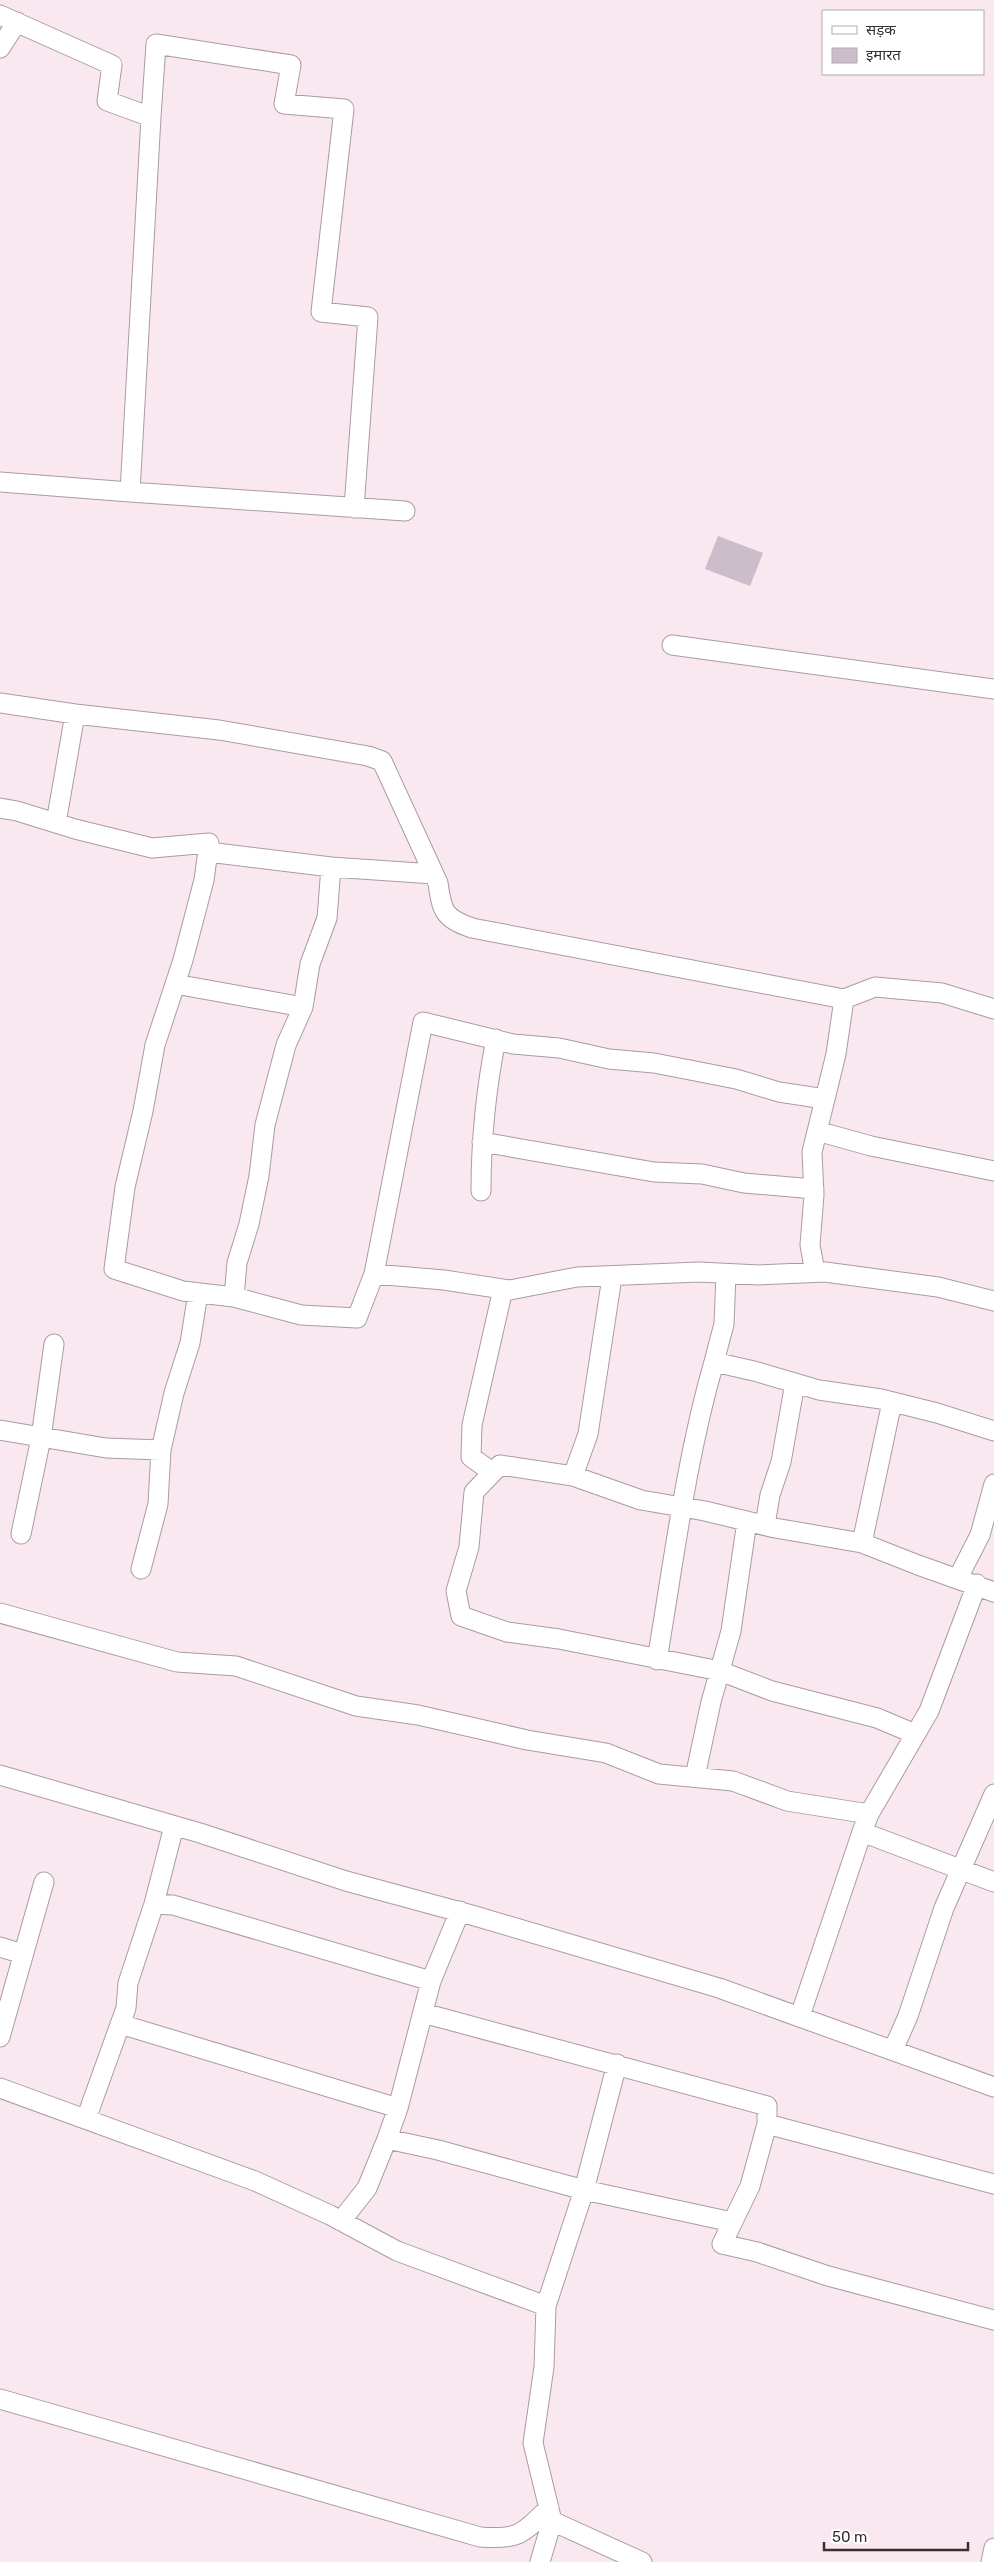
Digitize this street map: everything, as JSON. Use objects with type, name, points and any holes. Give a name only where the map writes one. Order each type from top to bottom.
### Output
[{"type":"street","points":[[0,48],[8,18],[112,65],[107,101],[151,117]]},
{"type":"street","points":[[130,492],[156,44],[292,65],[284,104],[344,109],[321,312],[368,317],[354,508]]},
{"type":"street","points":[[0,482],[405,512]]},
{"type":"street","points":[[672,645],[994,689]]},
{"type":"street","points":[[0,704],[219,730],[368,756],[382,761],[438,883],[441,905],[452,921],[472,928],[844,999],[875,987],[942,993],[994,1009]]},
{"type":"street","points":[[56,824],[75,714]]},
{"type":"street","points":[[0,808],[152,848],[209,844],[204,880],[175,984],[155,1045],[144,1111],[125,1187],[114,1269],[183,1291],[234,1296],[300,1315],[357,1318],[374,1274],[423,1022],[513,1044],[559,1048],[608,1059],[654,1063],[736,1080],[780,1092],[825,1099]]},
{"type":"street","points":[[208,852],[331,867],[434,874]]},
{"type":"street","points":[[234,1296],[237,1263],[249,1224],[259,1176],[265,1125],[286,1045],[303,1007],[310,964],[327,918],[331,867]]},
{"type":"street","points":[[175,984],[303,1007]]},
{"type":"street","points":[[815,1272],[810,1245],[814,1189],[812,1152],[836,1054],[844,999]]},
{"type":"street","points":[[481,1191],[482,1142],[489,1072],[496,1039]]},
{"type":"street","points":[[817,1131],[871,1146],[994,1171]]},
{"type":"street","points":[[482,1142],[654,1172],[702,1174],[744,1183],[814,1189]]},
{"type":"street","points":[[374,1274],[444,1280],[510,1290],[577,1277],[699,1272],[726,1274],[815,1272],[938,1286],[994,1301]]},
{"type":"street","points":[[657,1660],[683,1507],[687,1472],[698,1416],[724,1324],[726,1274]]},
{"type":"street","points":[[573,1476],[588,1434],[612,1277]]},
{"type":"street","points":[[492,1472],[472,1457],[472,1425],[503,1289]]},
{"type":"street","points":[[141,1569],[158,1504],[161,1450],[174,1393],[190,1344],[198,1293]]},
{"type":"street","points":[[21,1534],[41,1438],[54,1344]]},
{"type":"street","points":[[714,1362],[819,1390],[892,1402],[938,1413],[994,1431]]},
{"type":"street","points":[[695,1777],[756,1523],[770,1495],[781,1462],[795,1383]]},
{"type":"street","points":[[862,1543],[892,1402]]},
{"type":"street","points":[[0,1430],[106,1448],[161,1450]]},
{"type":"street","points":[[800,2016],[869,1814],[929,1711],[986,1588],[918,1566],[862,1543],[641,1500],[573,1476],[500,1465],[474,1492],[468,1547],[456,1591],[461,1616],[507,1632],[560,1639],[657,1660],[720,1671],[772,1691],[877,1718],[915,1734]]},
{"type":"street","points":[[958,1578],[980,1536],[994,1484]]},
{"type":"street","points":[[0,1613],[176,1662],[236,1666],[356,1706],[418,1715],[527,1740],[606,1753],[660,1774],[733,1781],[787,1801],[869,1814]]},
{"type":"street","points":[[0,1775],[174,1826],[346,1881],[460,1911],[719,1988],[994,2087]]},
{"type":"street","points":[[893,2050],[908,2016],[944,1908],[994,1794]]},
{"type":"street","points":[[86,2119],[126,2008],[128,1983],[154,1904],[174,1826]]},
{"type":"street","points":[[862,1832],[994,1882]]},
{"type":"street","points":[[0,2037],[44,1882]]},
{"type":"street","points":[[154,1904],[174,1905],[431,1981]]},
{"type":"street","points":[[341,2221],[367,2188],[387,2139],[398,2108],[431,1981],[460,1911]]},
{"type":"street","points":[[0,1947],[23,1954]]},
{"type":"street","points":[[423,2012],[767,2106],[768,2124],[750,2186],[722,2244],[757,2252],[828,2276],[994,2320]]},
{"type":"street","points":[[120,2024],[398,2108]]},
{"type":"street","points":[[540,2562],[551,2514],[533,2443],[544,2367],[546,2306],[584,2190],[617,2064]]},
{"type":"street","points":[[0,2088],[255,2181],[341,2221],[397,2251],[546,2306]]},
{"type":"street","points":[[768,2124],[994,2184]]},
{"type":"street","points":[[387,2139],[438,2150],[584,2190],[732,2222]]},
{"type":"street","points":[[0,2399],[480,2537],[505,2539],[522,2534],[551,2514]]},
{"type":"street","points":[[551,2514],[642,2562]]},
{"type":"street","points":[[991,2562],[994,2548]]},
{"type":"building","points":[[718,536],[763,553],[750,586],[705,569]]}]
